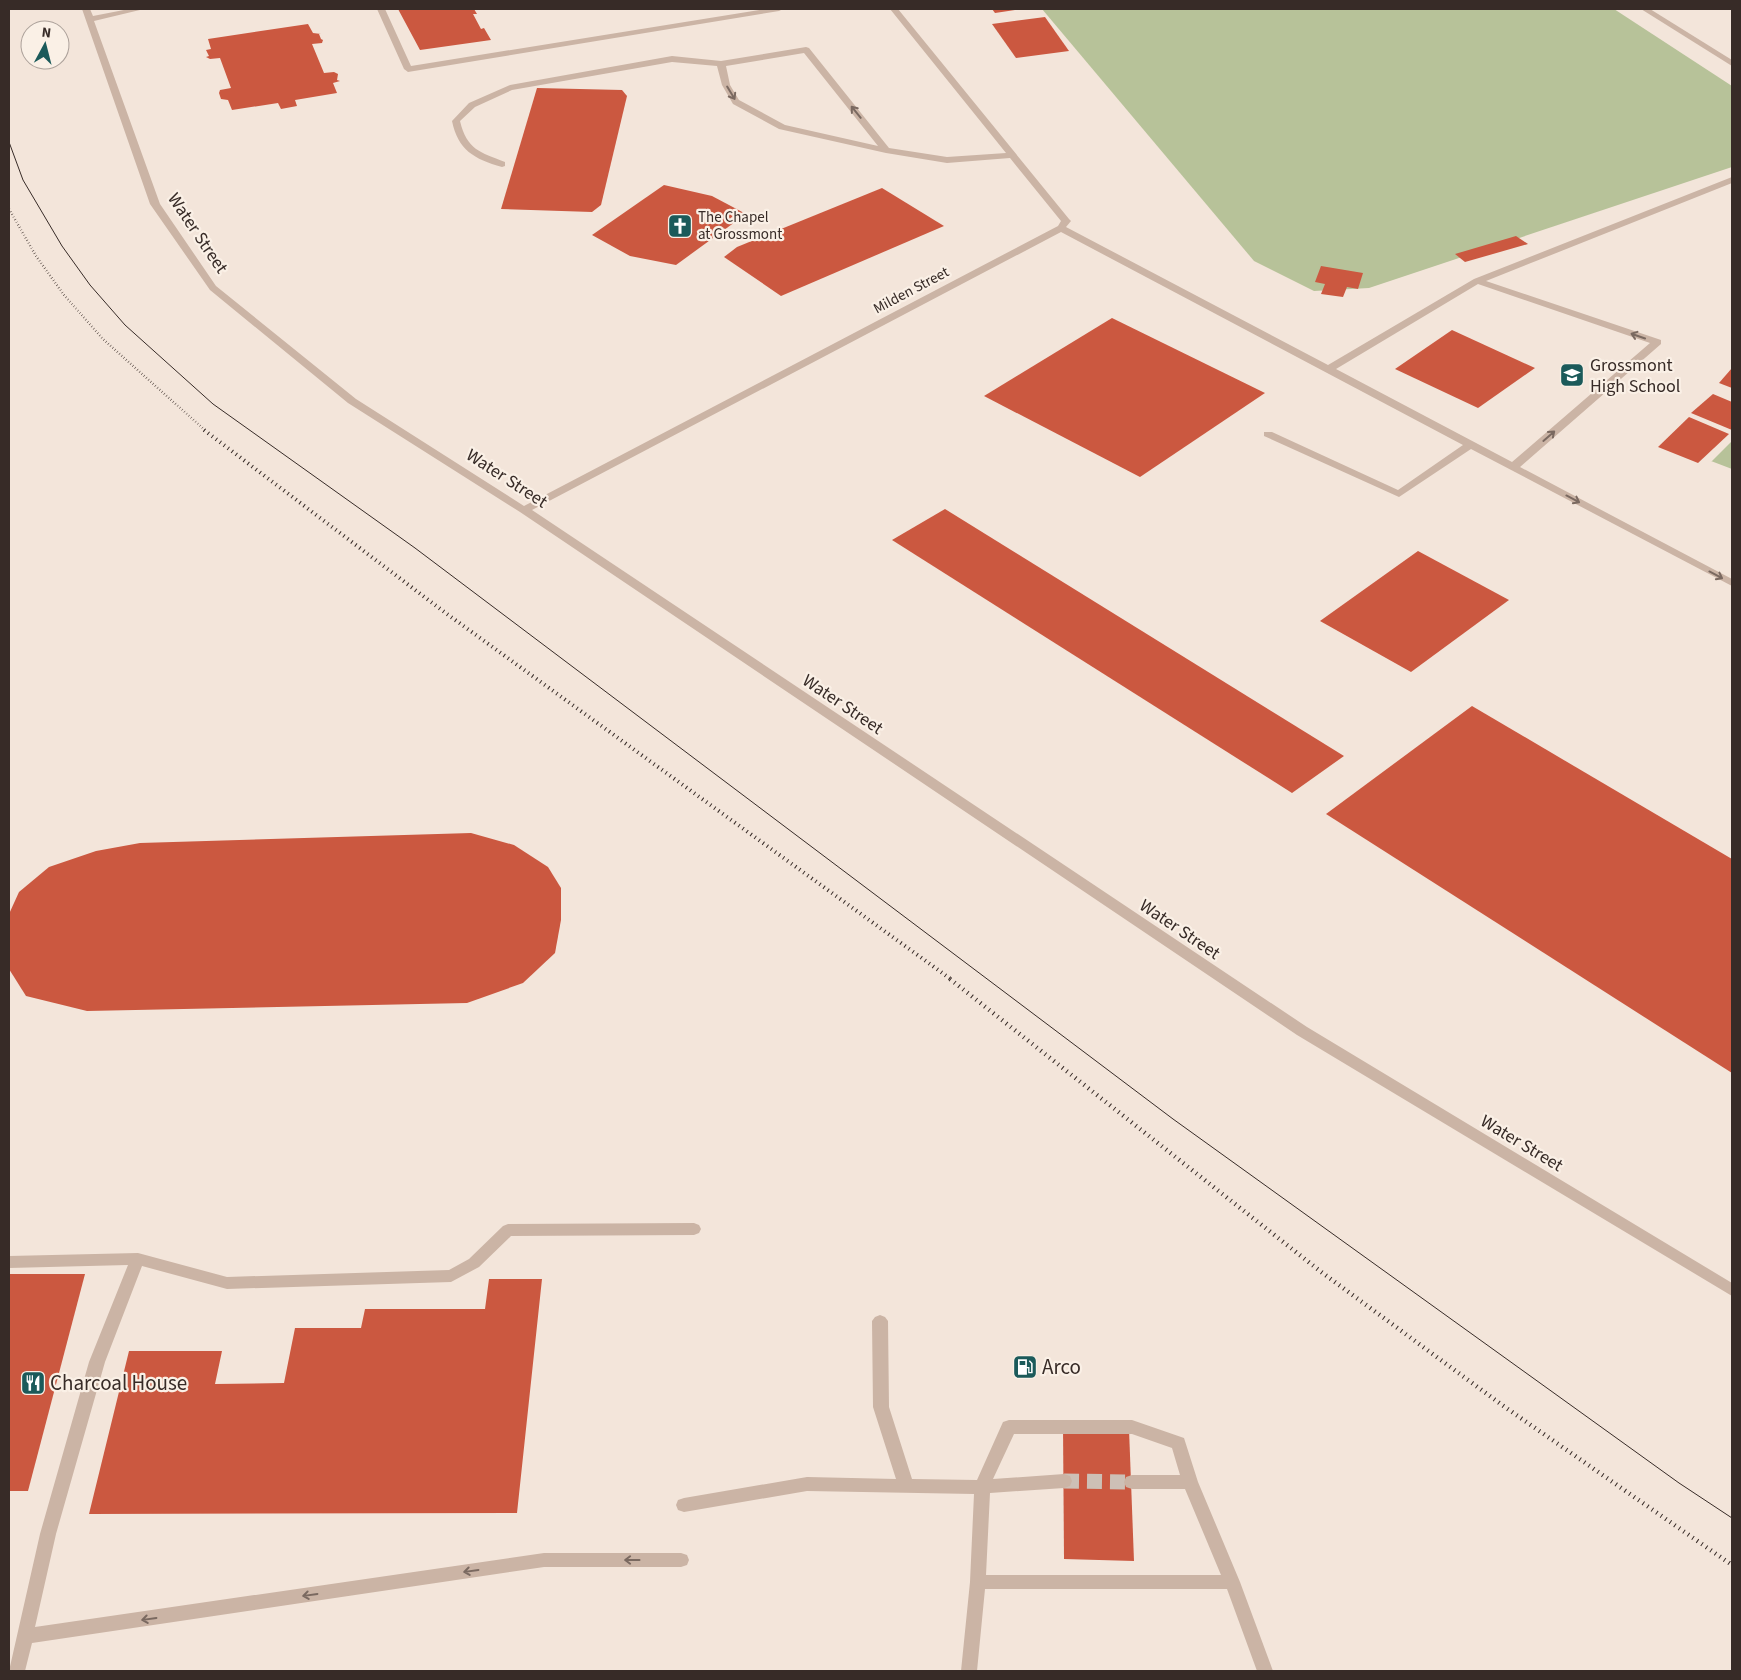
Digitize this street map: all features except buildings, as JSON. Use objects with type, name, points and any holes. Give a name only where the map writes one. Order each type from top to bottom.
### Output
[{"type":"street","points":[[88,14],[140,9]]},
{"type":"street","points":[[381,9],[408,69],[779,9]]},
{"type":"street","points":[[894,9],[1066,221],[1061,228],[1732,583]]},
{"type":"street","points":[[1645,9],[1732,64]]},
{"type":"street","name":"Water Street","points":[[88,14],[155,204],[213,288],[352,401],[524,510],[1302,1032],[1732,1290]]},
{"type":"street","points":[[502,164],[474,152],[459,138],[456,121],[472,105],[510,88],[672,59],[720,64],[806,50],[886,150]]},
{"type":"street","points":[[720,64],[726,85],[736,102],[782,127],[886,150],[947,160],[1013,155]]},
{"type":"street","points":[[1327,370],[1477,281],[1732,180]]},
{"type":"street","name":"Milden Street","points":[[524,510],[1061,228]]},
{"type":"street","points":[[1477,281],[1657,342],[1512,468]]},
{"type":"street","points":[[1268,434],[1399,494],[1470,445]]},
{"type":"street","points":[[9,1262],[138,1259],[227,1283],[451,1276],[474,1263],[508,1230],[694,1230]]},
{"type":"street","points":[[17,1671],[48,1534],[97,1362],[138,1259]]},
{"type":"street","points":[[880,1321],[881,1406],[906,1485]]},
{"type":"street","points":[[969,1671],[978,1582],[982,1487],[1009,1427],[1132,1427],[1178,1443],[1190,1482],[1232,1582],[1265,1671]]},
{"type":"street","points":[[684,1505],[807,1484],[982,1487],[1064,1481]]},
{"type":"street","points":[[1132,1482],[1190,1482]]},
{"type":"street","points":[[25,1636],[544,1560],[681,1560]]},
{"type":"street","points":[[978,1582],[1232,1582]]},
{"type":"green space","points":[[1042,9],[1614,9],[1732,86],[1732,167],[1369,288],[1314,291],[1254,261]]},
{"type":"green space","points":[[1732,441],[1732,469],[1711,461],[1712,461]]},
{"type":"tunnel","points":[[1064,1481],[1132,1482]]},
{"type":"tram line","points":[[9,142],[23,180],[62,246],[90,285],[125,325],[213,404],[415,548],[1173,1119],[1679,1483],[1732,1518]]},
{"type":"railway","points":[[9,209],[36,256],[64,295],[103,339],[206,431]]},
{"type":"railway","points":[[204,430],[447,614],[952,980]]},
{"type":"railway","points":[[950,979],[1320,1271],[1502,1405],[1732,1565]]},
{"type":"place","name":"The Chapel at Grossmont","points":[[680,226]]},
{"type":"place","name":"Grossmont High School","points":[[1572,375]]},
{"type":"place","name":"Arco","points":[[1025,1367]]},
{"type":"place","name":"Charcoal House","points":[[33,1383]]}]
